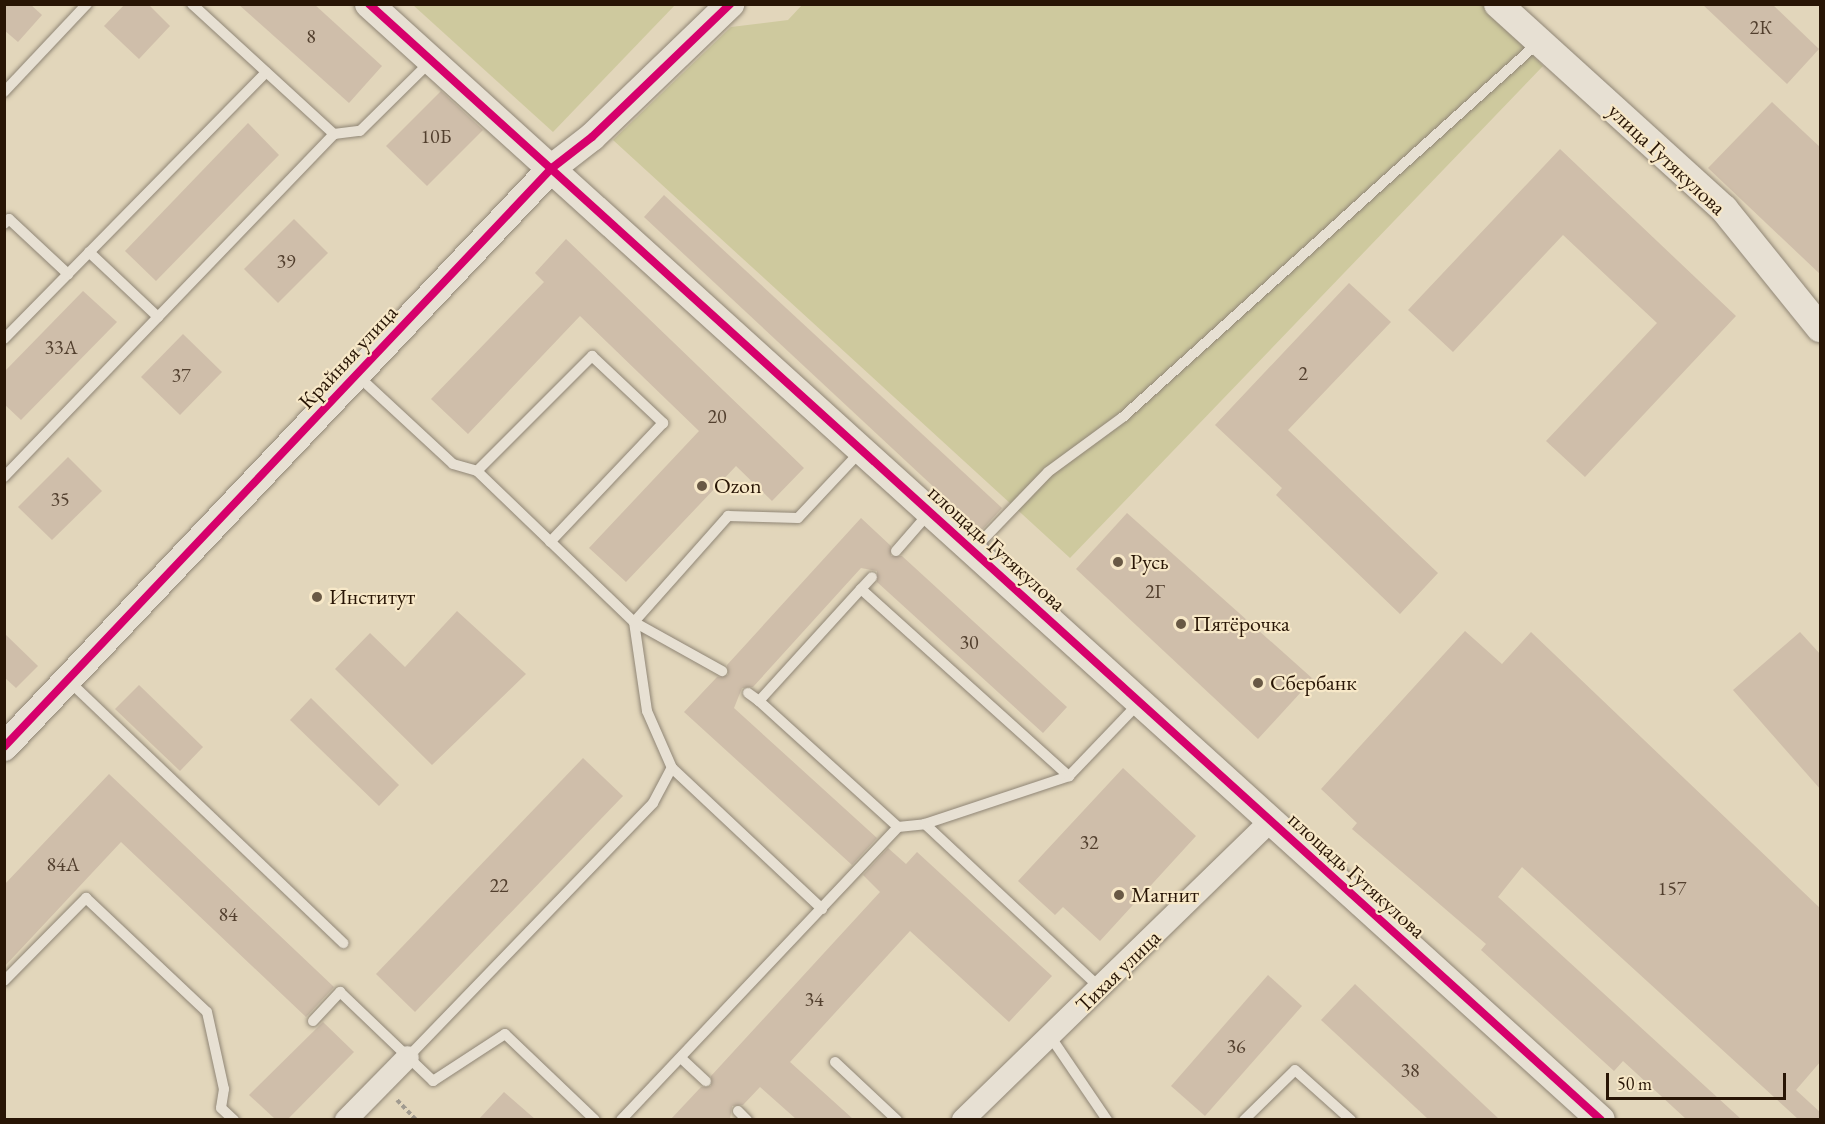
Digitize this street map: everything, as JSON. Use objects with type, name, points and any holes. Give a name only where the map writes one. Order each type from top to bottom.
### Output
[{"type":"street","name":"площадь Гутякулова","points":[[369,4],[1601,1119]]},
{"type":"street","name":"улица Гутякулова","points":[[1498,4],[1724,209],[1821,328]]},
{"type":"street","name":"Крайняя улица","points":[[4,747],[552,168],[592,137],[729,5]]},
{"type":"street","name":"Тихая улица","points":[[963,1119],[1271,821]]},
{"type":"street","points":[[346,1119],[408,1057]]},
{"type":"lane","points":[[4,92],[87,4]]},
{"type":"lane","points":[[192,4],[334,134]]},
{"type":"lane","points":[[973,550],[1048,472],[1123,417],[1539,42]]},
{"type":"lane","points":[[4,477],[334,134],[360,131],[432,60]]},
{"type":"lane","points":[[4,339],[266,72]]},
{"type":"lane","points":[[4,224],[9,219],[68,274]]},
{"type":"lane","points":[[89,252],[158,317]]},
{"type":"lane","points":[[477,471],[592,356],[663,423],[550,542]]},
{"type":"lane","points":[[356,374],[453,464],[477,471],[634,622],[722,670]]},
{"type":"lane","points":[[822,909],[672,768],[647,711],[634,622],[728,516],[798,518],[862,450]]},
{"type":"lane","points":[[896,551],[930,512]]},
{"type":"lane","points":[[759,701],[872,577]]},
{"type":"lane","points":[[861,589],[1069,776]]},
{"type":"lane","points":[[68,680],[343,943]]},
{"type":"lane","points":[[748,693],[898,827]]},
{"type":"lane","points":[[621,1119],[898,827],[925,824],[1069,776],[1140,702]]},
{"type":"lane","points":[[408,1057],[652,803],[672,768]]},
{"type":"lane","points":[[925,824],[1100,988]]},
{"type":"lane","points":[[4,981],[86,898],[207,1012],[224,1089],[221,1108],[234,1119]]},
{"type":"lane","points":[[313,1021],[340,992],[432,1081],[505,1034],[595,1119]]},
{"type":"lane","points":[[1050,1036],[1107,1119]]},
{"type":"lane","points":[[681,1058],[706,1082]]},
{"type":"lane","points":[[835,1062],[897,1119]]},
{"type":"lane","points":[[1244,1119],[1295,1070],[1351,1119]]},
{"type":"lane","points":[[738,1111],[747,1119]]},
{"type":"path","points":[[391,1095],[416,1119]]},
{"type":"shaded area","points":[[413,5],[675,5],[553,132]]},
{"type":"shaded area","points":[[802,5],[1484,5],[1543,66],[1070,558],[613,140],[731,27],[788,20]]},
{"type":"building","points":[[4,4],[30,4],[42,15],[18,42],[4,30]]},
{"type":"building","points":[[125,4],[148,4],[170,26],[139,59],[104,26]]},
{"type":"building","points":[[238,4],[314,4],[382,66],[349,103]]},
{"type":"building","points":[[1702,4],[1772,4],[1819,49],[1787,84]]},
{"type":"building","points":[[441,91],[483,130],[427,186],[386,146]]},
{"type":"building","points":[[1772,102],[1821,148],[1821,275],[1708,168]]},
{"type":"building","points":[[248,123],[279,155],[156,281],[125,251]]},
{"type":"building","points":[[1560,149],[1736,316],[1585,477],[1546,441],[1657,323],[1563,235],[1453,352],[1408,310]]},
{"type":"building","points":[[664,195],[1002,508],[981,531],[644,217]]},
{"type":"building","points":[[294,219],[328,253],[278,303],[244,269]]},
{"type":"building","points":[[566,239],[804,468],[772,501],[736,466],[626,582],[589,548],[699,431],[580,316],[468,434],[431,399],[544,282],[535,273]]},
{"type":"building","points":[[1349,283],[1391,322],[1288,430],[1438,573],[1400,614],[1276,495],[1282,488],[1215,425]]},
{"type":"building","points":[[83,291],[117,322],[21,420],[4,404],[4,372]]},
{"type":"building","points":[[183,334],[222,372],[180,415],[141,377]]},
{"type":"building","points":[[68,457],[102,491],[52,540],[18,507]]},
{"type":"building","points":[[1127,513],[1313,679],[1258,739],[1076,569]]},
{"type":"building","points":[[861,518],[891,546],[891,556],[902,556],[1067,707],[1043,733],[877,582],[877,571],[861,568],[753,687],[742,688],[734,708],[877,838],[852,865],[684,712],[717,677],[728,675],[727,665]]},
{"type":"building","points":[[457,611],[526,674],[432,765],[335,669],[370,633],[405,667]]},
{"type":"building","points":[[1465,631],[1502,664],[1531,632],[1821,909],[1821,1061],[1796,1090],[1821,1113],[1821,1119],[1798,1119],[1522,867],[1498,897],[1741,1119],[1686,1119],[1623,1061],[1614,1071],[1481,950],[1486,944],[1352,829],[1357,823],[1321,789]]},
{"type":"building","points":[[1800,632],[1821,655],[1821,790],[1733,690]]},
{"type":"building","points":[[4,633],[38,666],[16,688],[4,677]]},
{"type":"building","points":[[139,685],[203,747],[180,771],[115,709]]},
{"type":"building","points":[[311,698],[399,785],[379,806],[290,720]]},
{"type":"building","points":[[583,758],[623,796],[415,1012],[376,974]]},
{"type":"building","points":[[1123,768],[1196,836],[1100,941],[1063,907],[1055,915],[1018,881]]},
{"type":"building","points":[[109,774],[334,987],[306,1017],[121,842],[4,967],[4,885]]},
{"type":"building","points":[[888,848],[906,864],[917,852],[1052,976],[1009,1022],[910,931],[790,1062],[853,1119],[796,1119],[760,1087],[743,1105],[732,1106],[730,1119],[671,1119],[701,1087],[711,1086],[711,1076],[880,892],[863,875]]},
{"type":"building","points":[[1268,975],[1302,1006],[1205,1116],[1171,1086]]},
{"type":"building","points":[[1355,984],[1499,1119],[1428,1119],[1321,1020]]},
{"type":"building","points":[[323,1022],[354,1052],[288,1119],[275,1119],[249,1095]]},
{"type":"building","points":[[504,1092],[535,1119],[479,1119]]},
{"type":"cycle path","points":[[369,4],[1601,1120]]},
{"type":"cycle path","points":[[4,747],[552,168],[592,137],[730,4]]},
{"type":"place","name":"Ozon","points":[[702,486]]},
{"type":"place","name":"Русь","points":[[1118,562]]},
{"type":"place","name":"Институт","points":[[317,597]]},
{"type":"place","name":"Пятёрочка","points":[[1181,624]]},
{"type":"place","name":"Сбербанк","points":[[1258,683]]},
{"type":"place","name":"Магнит","points":[[1119,895]]}]
